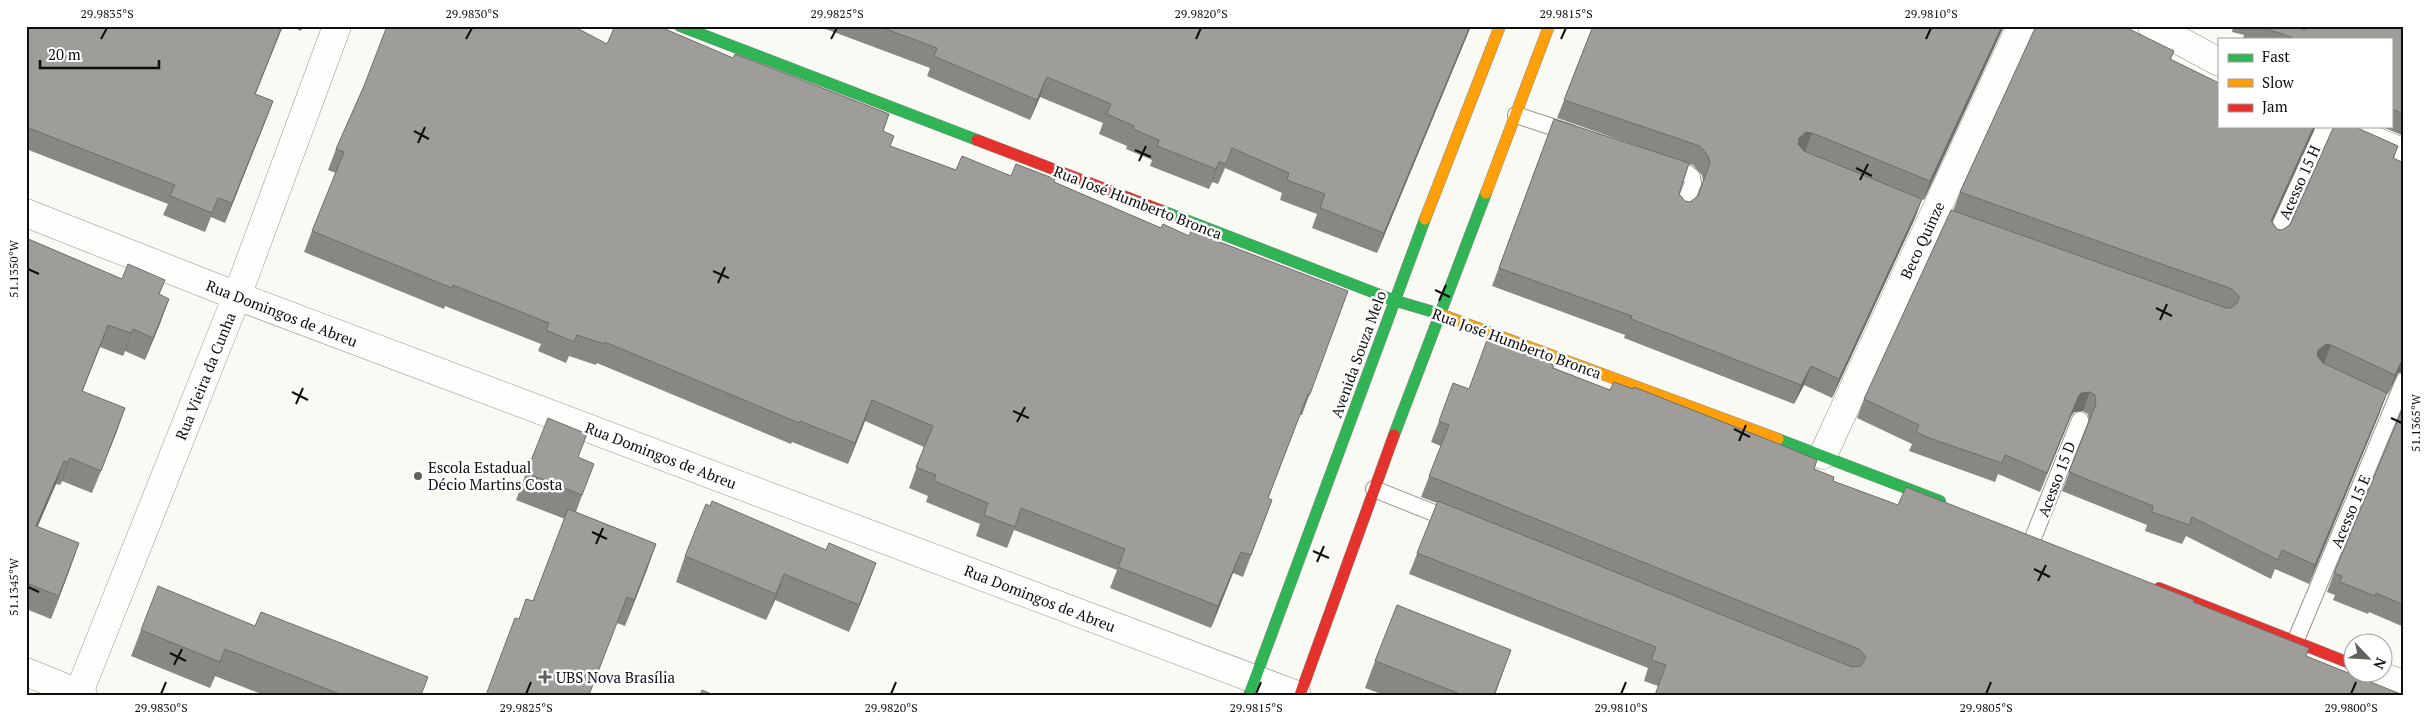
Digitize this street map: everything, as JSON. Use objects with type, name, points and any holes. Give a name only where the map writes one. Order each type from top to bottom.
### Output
[{"type":"street","name":"Rua Vieira da Cunha","points":[[80,694],[237,296],[337,26]]},
{"type":"street","name":"Rua José Humberto Bronca","points":[[680,26],[1394,300],[1440,314],[1823,455],[1951,506]]},
{"type":"street","name":"Avenida Souza Melo","points":[[1252,686],[1394,300],[1500,26]]},
{"type":"street","points":[[1298,695],[1549,26]]},
{"type":"street","name":"Beco Quinze","points":[[1823,455],[2021,26]]},
{"type":"street","points":[[2152,26],[2218,61]]},
{"type":"street","points":[[2344,128],[2404,153]]},
{"type":"street","name":"Rua Domingos de Abreu","points":[[26,213],[1252,686],[1298,695]]},
{"type":"street","points":[[2151,585],[2342,660]]},
{"type":"street","points":[[26,672],[80,694]]},
{"type":"street","points":[[2392,680],[2404,685]]},
{"type":"lane","points":[[1516,115],[1583,137]]},
{"type":"lane","name":"Acesso 15 H","points":[[2274,239],[2324,128]]},
{"type":"lane","points":[[1649,160],[1687,173],[1692,177],[1693,183],[1682,210]]},
{"type":"lane","name":"Acesso 15 E","points":[[2295,642],[2404,381]]},
{"type":"lane","points":[[2377,399],[2393,407]]},
{"type":"lane","name":"Acesso 15 D","points":[[2033,538],[2080,420]]},
{"type":"lane","points":[[1374,489],[1470,528]]},
{"type":"building","points":[[26,26],[282,26],[255,94],[273,101],[232,203],[218,198],[212,213],[170,196],[175,185],[26,127]]},
{"type":"building","points":[[387,26],[573,26],[607,44],[615,26],[658,26],[733,58],[735,54],[889,114],[883,131],[894,136],[890,146],[956,170],[962,156],[1011,176],[1016,164],[1055,179],[1054,182],[1161,228],[1163,224],[1189,236],[1191,231],[1348,291],[1310,394],[1308,394],[1268,498],[1272,500],[1251,555],[1241,552],[1218,606],[1118,567],[1125,549],[1021,508],[1015,527],[984,515],[988,503],[934,481],[936,475],[916,467],[933,426],[872,400],[855,443],[800,421],[799,423],[605,342],[604,344],[577,335],[574,342],[546,330],[549,323],[453,285],[452,288],[312,231],[344,152],[336,149],[364,86]]},
{"type":"building","points":[[878,26],[1470,26],[1384,233],[1320,208],[1325,194],[1287,180],[1289,173],[1232,148],[1226,164],[1219,162],[1216,169],[1157,146],[1159,140],[1133,129],[1134,126],[1107,114],[1111,104],[1047,77],[1037,100],[934,56],[937,48]]},
{"type":"building","points":[[1593,26],[2002,26],[1930,181],[1812,133],[1806,132],[1799,138],[1798,144],[1804,151],[1922,199],[1839,379],[1811,366],[1801,385],[1631,319],[1632,316],[1499,268],[1554,119],[1689,163],[1679,194],[1685,201],[1690,202],[1698,196],[1710,163],[1708,156],[1700,146],[1564,100]]},
{"type":"building","points":[[2036,26],[2123,26],[2174,51],[2170,59],[2218,83],[2218,128],[2313,128],[2271,221],[2277,229],[2282,230],[2290,225],[2333,128],[2358,128],[2398,146],[2393,158],[2404,163],[2404,356],[2395,375],[2331,345],[2326,344],[2318,350],[2317,356],[2323,363],[2387,393],[2315,565],[2282,550],[2278,560],[2192,517],[2189,525],[2152,512],[2153,506],[2069,472],[2096,404],[2095,395],[2090,392],[2081,393],[2078,397],[2047,473],[2005,455],[2002,463],[1929,438],[1916,432],[1919,425],[1864,399],[1951,210],[2226,308],[2231,308],[2238,302],[2239,296],[2232,289],[1960,192]]},
{"type":"building","points":[[2259,26],[2296,26],[2305,30],[2310,26],[2404,26],[2404,114],[2392,109],[2392,38],[2293,38]]},
{"type":"building","points":[[26,238],[122,279],[128,264],[165,280],[159,294],[169,299],[153,338],[133,329],[131,333],[108,325],[82,391],[125,408],[101,471],[70,458],[68,462],[64,461],[36,526],[79,543],[59,596],[26,583]]},
{"type":"building","points":[[1487,340],[1554,365],[1553,368],[1610,390],[1614,382],[1633,389],[1634,387],[1817,460],[1814,469],[1834,477],[1833,481],[1898,505],[1906,487],[2194,600],[2193,602],[2309,648],[2306,656],[2342,670],[2342,684],[2376,684],[2403,695],[1655,695],[1666,665],[1651,660],[1656,647],[1417,553],[1438,501],[1852,667],[1861,666],[1866,657],[1859,649],[1429,476],[1449,425],[1439,421],[1453,383],[1469,389]]},
{"type":"building","points":[[2404,405],[2404,605],[2376,593],[2375,596],[2340,582],[2342,576],[2334,573]]},
{"type":"building","points":[[548,418],[587,434],[578,457],[594,464],[582,495],[526,473]]},
{"type":"building","points":[[712,501],[826,550],[829,543],[876,563],[859,605],[784,574],[776,594],[685,556],[706,504],[710,506]]},
{"type":"building","points":[[568,509],[656,544],[634,600],[627,597],[589,695],[486,695],[515,618],[519,619],[526,599],[533,601]]},
{"type":"building","points":[[158,586],[255,626],[261,612],[428,677],[421,695],[342,695],[225,649],[220,662],[141,630]]},
{"type":"building","points":[[1397,605],[1511,650],[1494,695],[1463,695],[1375,661]]},
{"type":"building","points":[[702,690],[714,695],[700,695]]},
{"type":"traffic: fast","points":[[680,26],[977,140]]},
{"type":"traffic: fast","points":[[1394,435],[1486,193]]},
{"type":"traffic: fast","points":[[1160,210],[1393,300],[1437,313]]},
{"type":"traffic: fast","points":[[1249,695],[1425,219]]},
{"type":"traffic: fast","points":[[1778,439],[1940,501]]},
{"type":"traffic: slow","points":[[1425,219],[1500,26]]},
{"type":"traffic: slow","points":[[1486,193],[1549,26]]},
{"type":"traffic: slow","points":[[1437,313],[1778,439]]},
{"type":"traffic: jam","points":[[977,140],[1160,210]]},
{"type":"traffic: jam","points":[[1300,695],[1394,435]]},
{"type":"traffic: jam","points":[[2159,588],[2342,660]]},
{"type":"place","name":"Escola Estadual Décio Martins Costa","points":[[418,476]]},
{"type":"place","name":"UBS Nova Brasília","points":[[545,677]]}]
